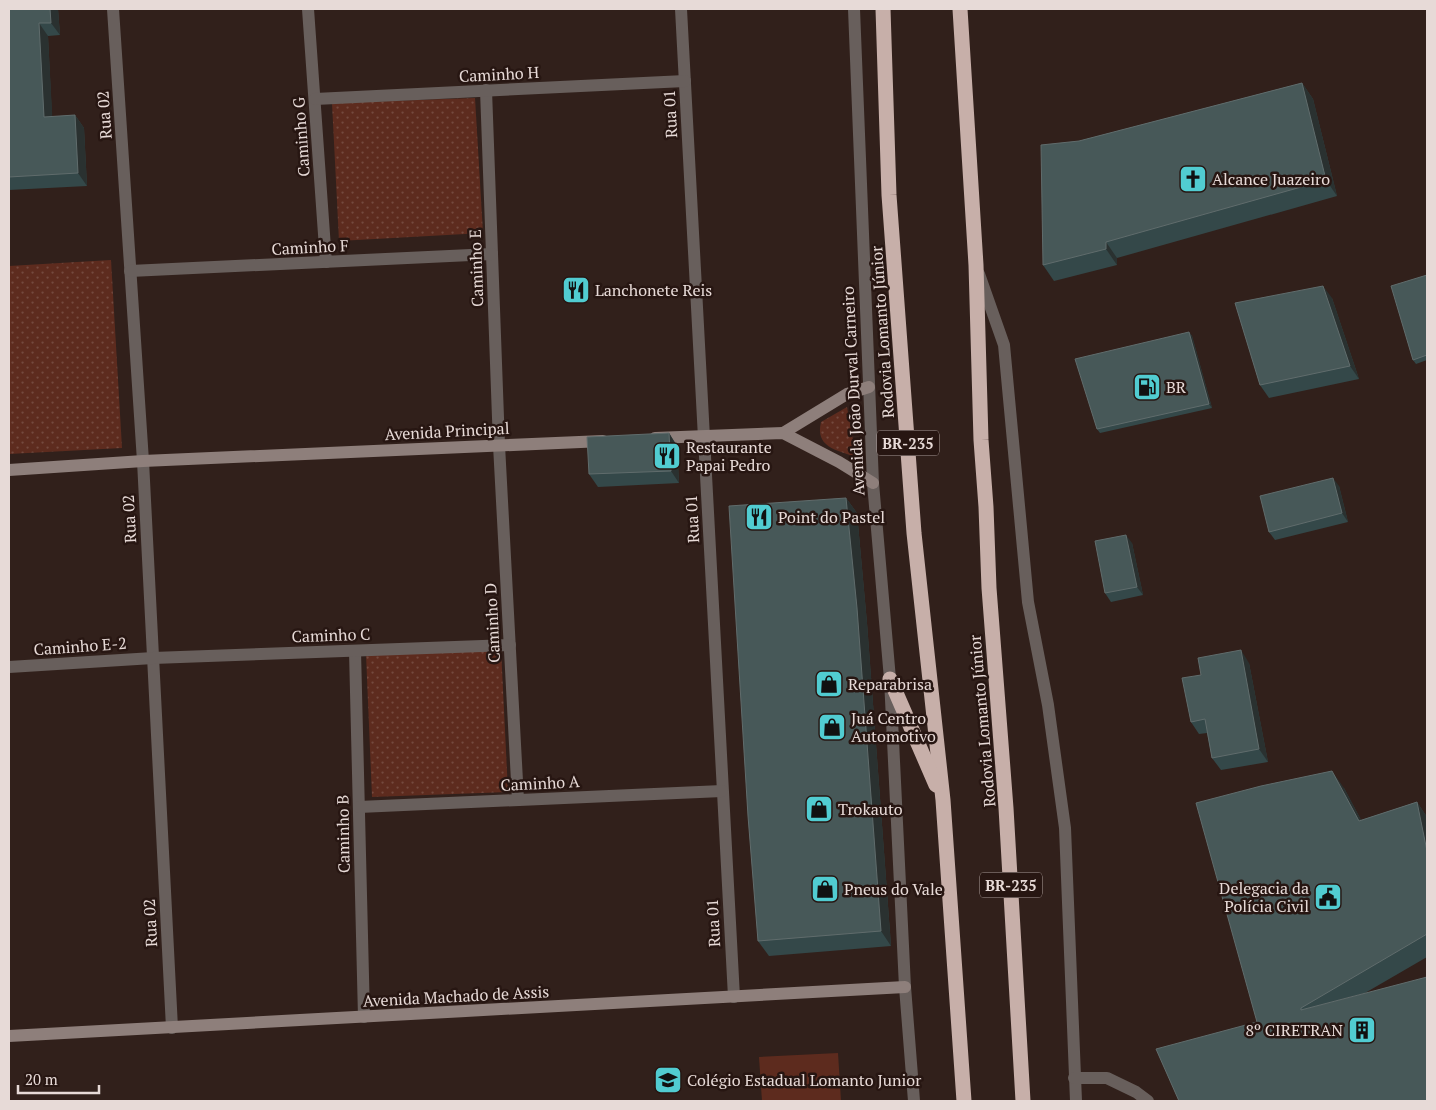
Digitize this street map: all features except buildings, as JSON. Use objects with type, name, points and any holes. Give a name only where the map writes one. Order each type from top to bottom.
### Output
[{"type":"highway","name":"Rodovia Lomanto Júnior","points":[[883,9],[889,195],[914,533],[943,800],[964,1101]]},
{"type":"highway","name":"Rodovia Lomanto Júnior","points":[[960,9],[976,265],[981,440],[1006,808],[1023,1101]]},
{"type":"highway","points":[[890,679],[943,800]]},
{"type":"street","name":"Rua 02","points":[[113,9],[143,461],[172,1028]]},
{"type":"street","name":"Caminho G","points":[[308,9],[326,262]]},
{"type":"street","name":"Rua 01","points":[[681,9],[734,996]]},
{"type":"street","name":"Avenida João Durval Carneiro","points":[[854,9],[873,483],[890,679],[906,987],[914,1101]]},
{"type":"street","name":"Caminho H","points":[[315,99],[685,81]]},
{"type":"street","name":"Caminho E","points":[[486,90],[499,445]]},
{"type":"street","name":"Caminho F","points":[[130,271],[492,254]]},
{"type":"street","points":[[976,265],[1004,345],[1028,602],[1048,705],[1065,828],[1076,1101]]},
{"type":"street","points":[[645,439],[783,432],[846,394],[869,387]]},
{"type":"street","points":[[783,432],[839,462],[873,483]]},
{"type":"street","name":"Avenida Principal","points":[[9,470],[143,461],[616,440]]},
{"type":"street","name":"Caminho D","points":[[499,445],[518,800]]},
{"type":"street","name":"Caminho C","points":[[153,658],[510,645]]},
{"type":"street","name":"Caminho B","points":[[354,651],[364,1017]]},
{"type":"street","name":"Caminho E-2","points":[[9,667],[153,658]]},
{"type":"street","name":"Caminho A","points":[[358,807],[722,791]]},
{"type":"street","name":"Avenida Machado de Assis","points":[[9,1036],[906,987]]},
{"type":"street","points":[[1074,1078],[1108,1078],[1136,1092],[1148,1101]]},
{"type":"shaded area","points":[[475,98],[483,233],[339,241],[332,103]]},
{"type":"shaded area","points":[[111,260],[122,448],[9,454],[9,266]]},
{"type":"shaded area","points":[[847,407],[856,457],[829,446],[821,437],[821,422]]},
{"type":"shaded area","points":[[501,649],[508,792],[372,797],[366,654]]},
{"type":"shaded area","points":[[838,1053],[841,1101],[762,1101],[759,1057]]},
{"type":"place","name":"Alcance Juazeiro","points":[[1193,179]]},
{"type":"place","name":"Lanchonete Reis","points":[[576,290]]},
{"type":"place","name":"BR","points":[[1147,387]]},
{"type":"place","name":"Restaurante Papai Pedro","points":[[667,456]]},
{"type":"place","name":"Point do Pastel","points":[[759,517]]},
{"type":"place","name":"Reparabrisa","points":[[829,684]]},
{"type":"place","name":"Juá Centro Automotivo","points":[[832,727]]},
{"type":"place","name":"Trokauto","points":[[819,809]]},
{"type":"place","name":"Pneus do Vale","points":[[825,889]]},
{"type":"place","name":"Delegacia da Polícia Civil","points":[[1328,897]]},
{"type":"place","name":"8º CIRETRAN","points":[[1362,1030]]},
{"type":"place","name":"Colégio Estadual Lomanto Junior","points":[[668,1080]]}]
